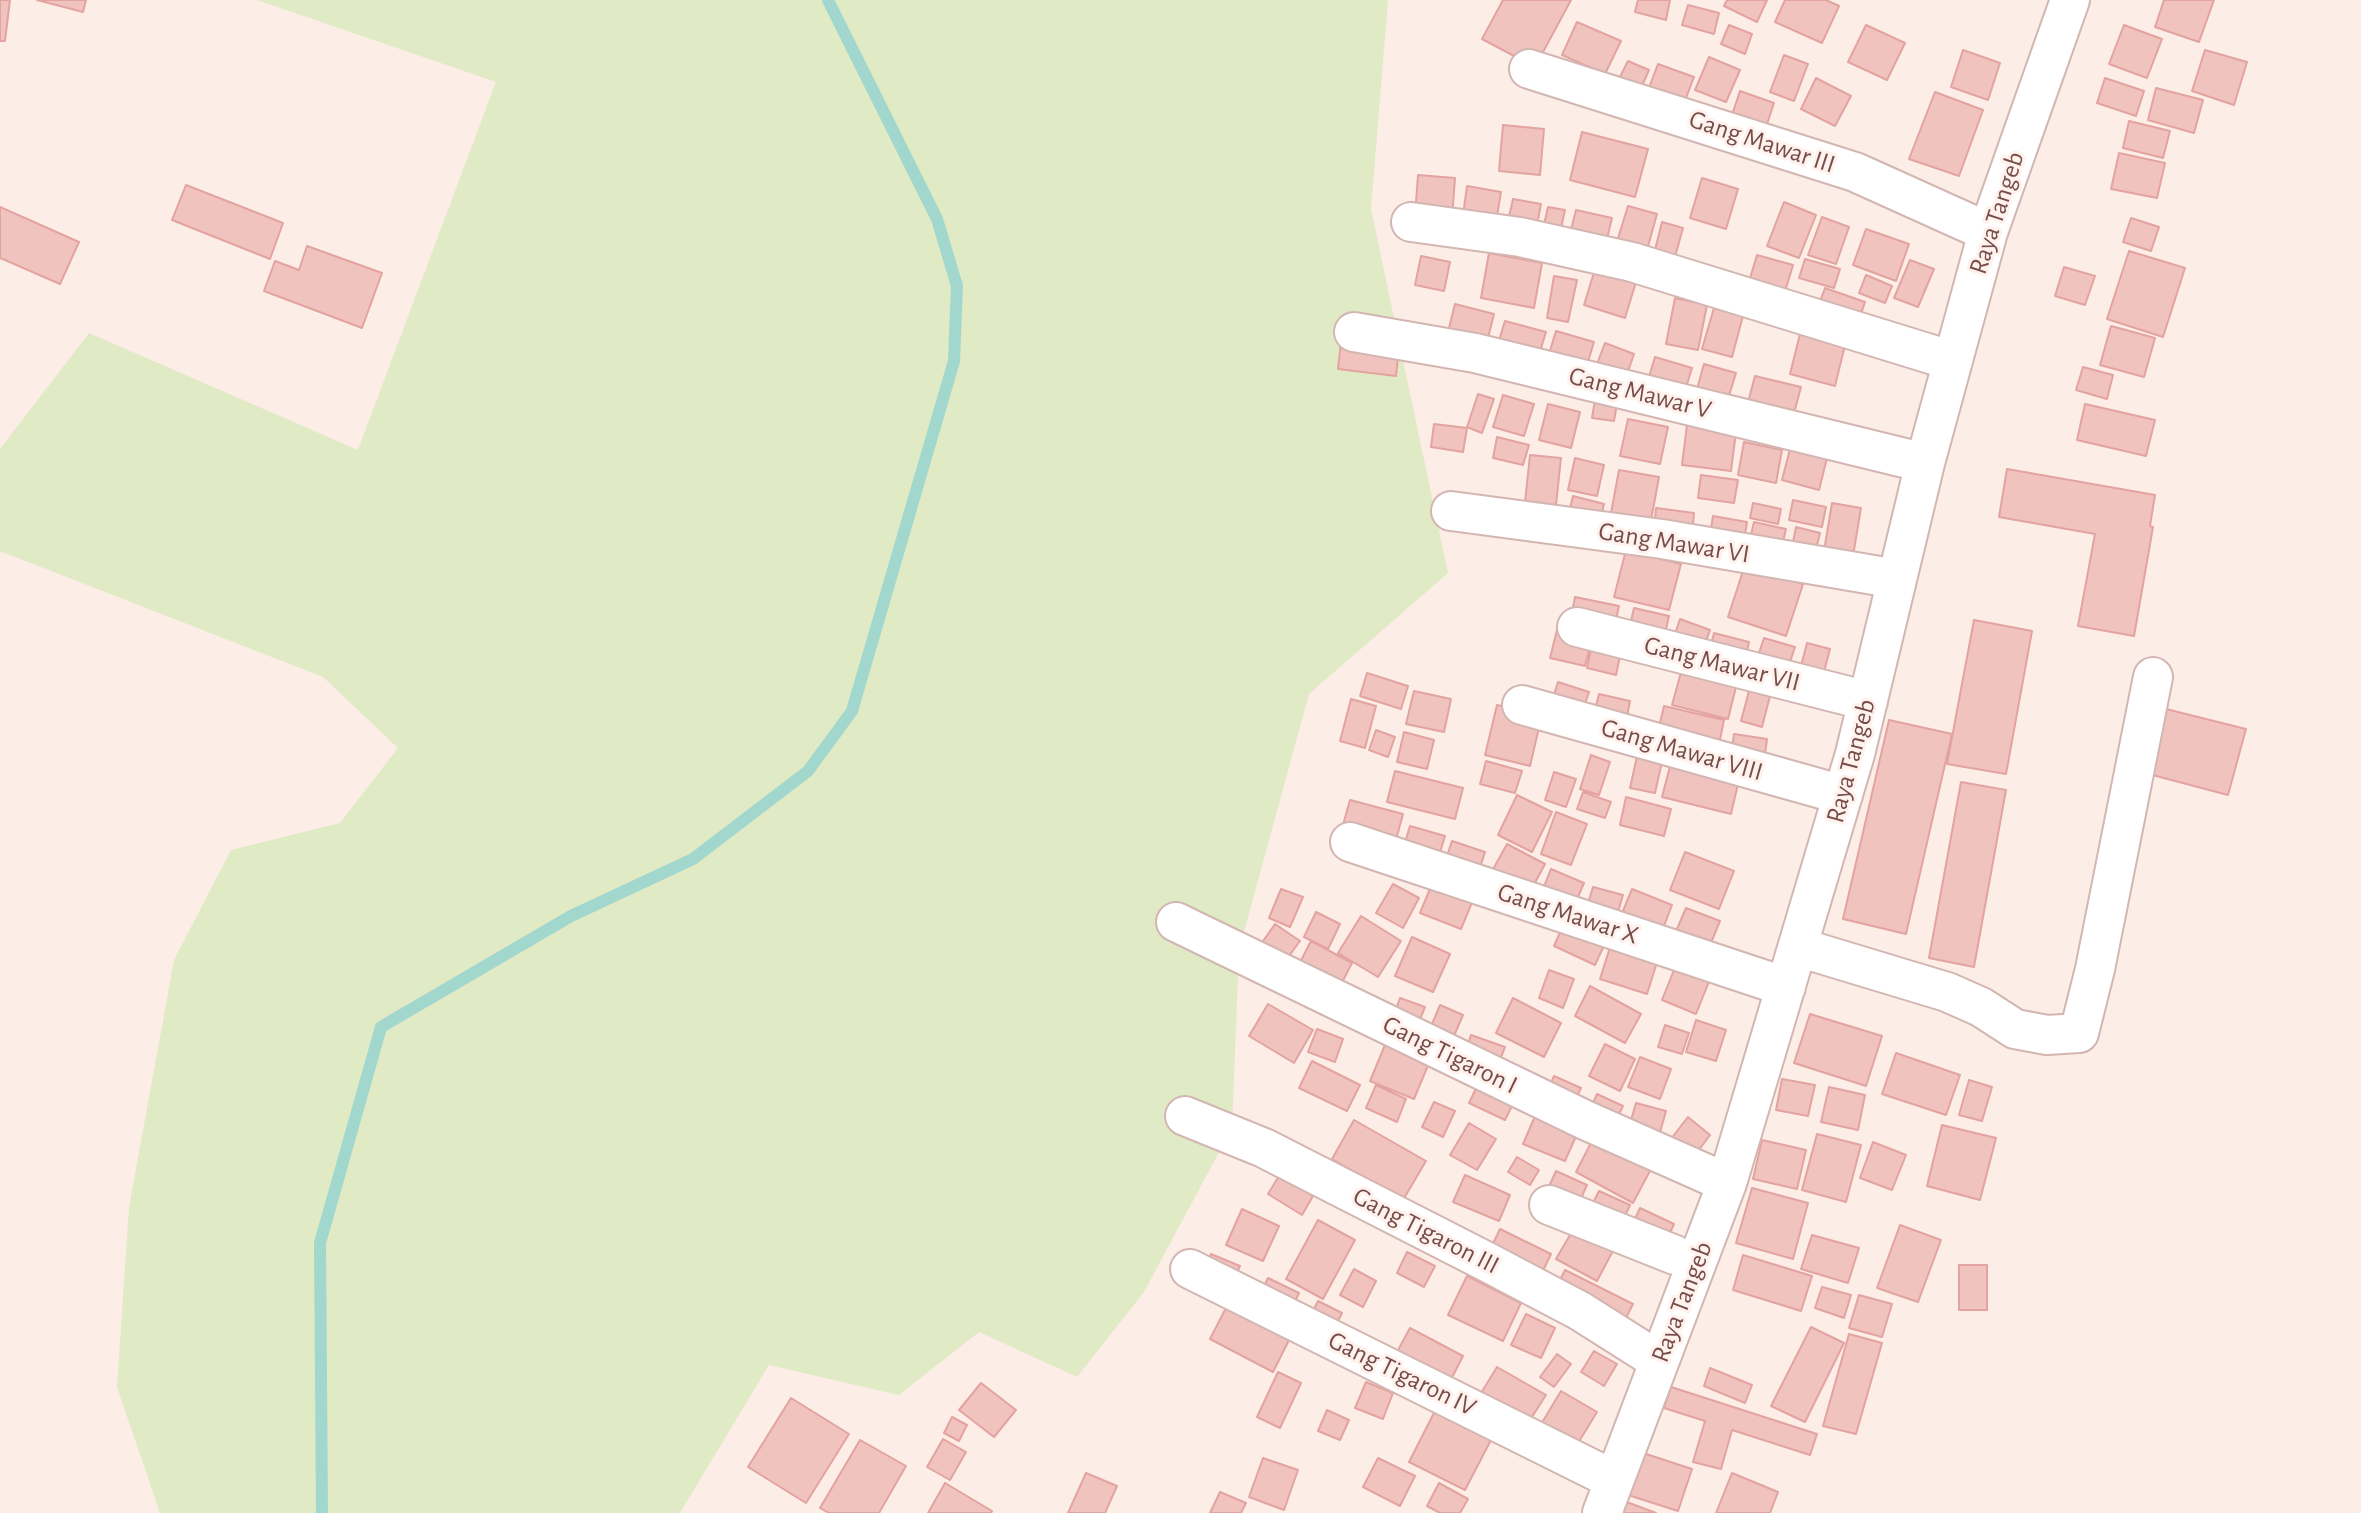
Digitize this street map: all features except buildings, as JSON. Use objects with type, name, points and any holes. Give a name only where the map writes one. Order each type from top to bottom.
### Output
[{"type":"street","name":"Raya Tangeb","points":[[1608,1497],[1727,1183],[1843,795],[1925,463],[1988,232],[2070,0]]},
{"type":"street","name":"Gang Mawar III","points":[[1529,69],[1855,172],[1988,232]]},
{"type":"street","points":[[1411,222],[1520,237],[1632,262],[1953,361]]},
{"type":"street","name":"Gang Mawar V","points":[[1354,332],[1475,353],[1925,463]]},
{"type":"street","name":"Gang Mawar VI","points":[[1451,511],[1662,539],[1898,579]]},
{"type":"street","name":"Gang Mawar VII","points":[[1577,627],[1868,701]]},
{"type":"street","points":[[1798,947],[1947,992],[1982,1007],[2015,1029],[2047,1035],[2079,1033],[2095,969],[2153,677]]},
{"type":"street","name":"Gang Mawar VIII","points":[[1522,705],[1843,795]]},
{"type":"street","name":"Gang Mawar X","points":[[1350,842],[1786,987]]},
{"type":"street","name":"Gang Tigaron I","points":[[1176,922],[1560,1108],[1727,1183]]},
{"type":"street","name":"Gang Tigaron III","points":[[1185,1116],[1264,1148],[1488,1262],[1580,1311],[1659,1361]]},
{"type":"street","points":[[1549,1205],[1675,1255]]},
{"type":"street","name":"Gang Tigaron IV","points":[[1190,1269],[1608,1497]]},
{"type":"green space","points":[[257,0],[1388,0],[1371,209],[1448,573],[1309,694],[1239,950],[1232,1128],[1144,1292],[1077,1377],[979,1332],[899,1395],[769,1365],[680,1513],[160,1513],[117,1387],[129,1207],[174,960],[231,850],[340,823],[398,748],[323,677],[0,551],[0,449],[89,333],[358,450],[496,82]]},
{"type":"waterway","points":[[322,1513],[320,1243],[381,1027],[571,916],[693,859],[808,771],[852,711],[954,361],[957,286],[937,219],[828,0]]}]
